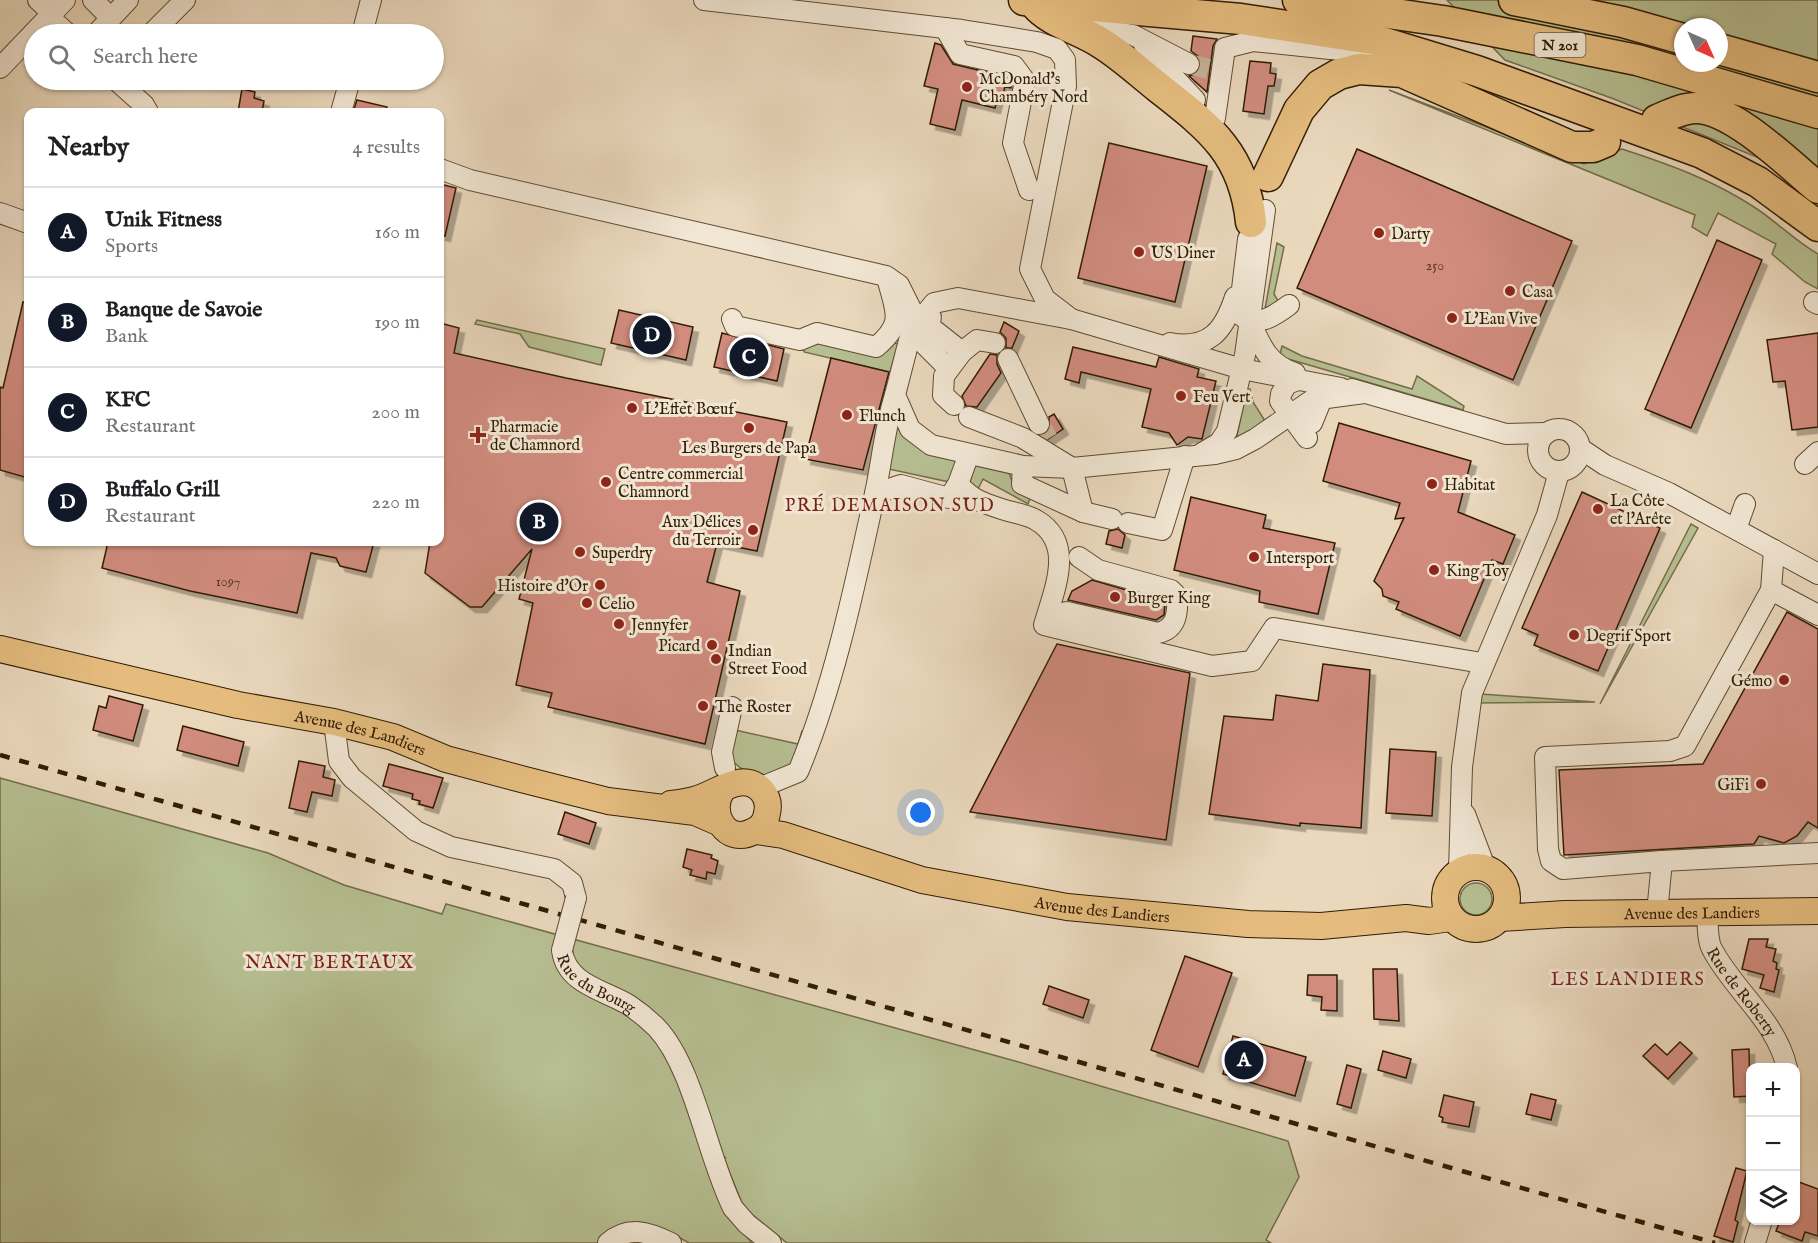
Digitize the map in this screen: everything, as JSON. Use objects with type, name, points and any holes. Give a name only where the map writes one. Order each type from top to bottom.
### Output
[{"type":"highway","points":[[1028,0],[1045,16],[1064,22],[1102,43],[1211,123],[1242,177],[1248,198],[1258,216]]},
{"type":"highway","points":[[1028,0],[1241,19],[1372,39],[1441,60],[1702,153],[1780,191],[1818,215]]},
{"type":"highway","name":"N 201","points":[[1298,0],[1443,21],[1637,60],[1818,113]]},
{"type":"highway","name":"N 201","points":[[1514,0],[1623,22],[1674,36]]},
{"type":"highway","points":[[1728,52],[1818,77]]},
{"type":"highway","points":[[1258,216],[1268,176],[1270,150],[1279,119],[1297,88],[1313,83],[1338,59],[1368,53],[1441,60]]},
{"type":"highway","points":[[1313,83],[1320,85],[1339,74],[1359,69],[1390,69],[1418,79],[1572,147],[1593,147],[1605,142]]},
{"type":"highway","points":[[1657,120],[1683,110],[1697,108],[1712,110],[1741,127],[1818,188]]},
{"type":"highway","points":[[1758,182],[1818,226]]},
{"type":"highway","points":[[1758,182],[1773,208],[1818,241]]},
{"type":"main road","name":"Avenue des Landiers","points":[[0,649],[228,702],[334,722],[393,737],[446,759],[525,780],[608,801],[695,812],[718,822]]},
{"type":"main road","points":[[724,779],[715,805],[718,822],[731,833],[748,834],[756,831],[767,815],[762,792]]},
{"type":"main road","points":[[653,807],[694,800],[724,779],[753,784],[804,843]]},
{"type":"main road","name":"Avenue des Landiers","points":[[756,831],[783,835],[931,882],[1067,907],[1248,924],[1321,926],[1406,918],[1429,921],[1451,918]]},
{"type":"main road","points":[[1468,867],[1490,870],[1508,895],[1505,911],[1500,918],[1484,928],[1475,929],[1458,924],[1451,918],[1444,903],[1454,877],[1468,867]]},
{"type":"main road","name":"Avenue des Landiers","points":[[1490,870],[1528,899],[1564,914]]},
{"type":"main road","name":"Avenue des Landiers","points":[[1406,918],[1426,905],[1454,877]]},
{"type":"main road","name":"Avenue des Landiers","points":[[1500,918],[1564,914],[1818,911]]},
{"type":"street","points":[[93,0],[111,18]]},
{"type":"street","points":[[105,24],[128,0]]},
{"type":"street","points":[[161,24],[184,0]]},
{"type":"street","points":[[365,24],[371,0]]},
{"type":"street","points":[[704,0],[945,28],[1037,42],[1057,49],[1065,60],[1066,86],[1030,269],[1045,299],[1071,319]]},
{"type":"street","points":[[37,24],[51,7],[62,24]]},
{"type":"street","points":[[1064,22],[1137,37],[1189,64]]},
{"type":"street","points":[[945,28],[960,54],[1014,66],[1022,77],[1013,143],[1029,190],[1008,154],[1004,138],[1022,77]]},
{"type":"street","points":[[1137,37],[1211,123]]},
{"type":"street","points":[[0,68],[24,39]]},
{"type":"street","points":[[1211,123],[1217,71],[1225,48],[1253,40],[1368,53]]},
{"type":"street","points":[[127,90],[146,108]]},
{"type":"street","points":[[342,108],[347,90]]},
{"type":"street","points":[[444,170],[470,180],[886,276],[899,285],[915,317],[962,352]]},
{"type":"street","points":[[0,213],[24,222]]},
{"type":"street","points":[[1136,337],[1185,345],[1210,338],[1220,332],[1229,316],[1258,216]]},
{"type":"street","points":[[1023,466],[1023,484],[1083,512],[1162,530],[1191,456],[1219,443],[1227,431],[1242,369],[1250,321],[1258,216]]},
{"type":"street","points":[[1242,274],[1239,314],[1250,321],[1263,348],[1278,366],[1506,434],[1547,433],[1560,429],[1576,437],[1571,462],[1482,663],[1472,693],[1462,767],[1463,806],[1454,877]]},
{"type":"street","points":[[732,319],[735,326],[762,334],[800,340],[817,333],[876,347],[891,334],[897,315],[886,276]]},
{"type":"street","points":[[762,792],[798,772],[817,728],[884,491],[878,468],[887,419],[924,325],[928,307],[934,303],[958,298],[1071,319],[1242,369],[1364,393]]},
{"type":"street","points":[[1250,321],[1269,319],[1289,305]]},
{"type":"street","points":[[924,325],[950,369]]},
{"type":"street","points":[[995,343],[977,340],[962,352],[944,376],[943,396],[961,411],[1023,438],[1046,439]]},
{"type":"street","points":[[1008,359],[1046,439],[1072,468],[1083,512]]},
{"type":"street","points":[[1299,380],[1287,384],[1280,401],[1290,415],[1309,431],[1323,396]]},
{"type":"street","points":[[896,395],[910,429],[931,445],[1023,466],[1072,468],[1236,449],[1312,400],[1323,396],[1364,393]]},
{"type":"street","points":[[1539,456],[1539,443],[1547,433]]},
{"type":"street","points":[[1506,434],[1539,456],[1545,466],[1571,462],[1605,465],[1670,493],[1818,574]]},
{"type":"street","points":[[884,491],[901,485],[949,498],[958,484],[969,454]]},
{"type":"street","points":[[958,484],[972,499],[1036,520],[1052,535],[1059,548],[1059,569],[1044,625],[1212,666],[1252,661],[1274,628],[1482,663]]},
{"type":"street","points":[[1736,529],[1745,504]]},
{"type":"street","points":[[1774,550],[1771,590],[1685,746],[1670,751],[1545,757],[1548,849],[1551,861],[1563,869],[1818,853]]},
{"type":"street","points":[[1047,617],[1067,612],[1158,633],[1174,625],[1178,610],[1177,596],[1171,590],[1098,570],[1079,557]]},
{"type":"street","points":[[1771,590],[1818,615]]},
{"type":"street","points":[[724,779],[722,752],[732,707]]},
{"type":"street","name":"Rue du Bourg","points":[[334,722],[339,761],[352,778],[416,831],[451,847],[554,869],[572,883],[576,898],[562,950],[563,961],[581,982],[629,1005],[657,1028],[677,1054],[729,1201],[747,1224],[771,1243]]},
{"type":"street","points":[[1463,806],[1490,870]]},
{"type":"street","points":[[1657,913],[1662,861]]},
{"type":"street","name":"Rue de Roberty","points":[[1707,912],[1711,948],[1767,1025],[1780,1046],[1785,1063]]},
{"type":"street","points":[[1755,1243],[1760,1225]]},
{"type":"street","points":[[608,1243],[618,1234],[633,1231],[646,1232],[671,1243]]},
{"type":"green space","points":[[1447,0],[1818,0],[1818,182],[1614,99],[1505,60]]},
{"type":"green space","points":[[1389,90],[1584,164],[1622,149],[1706,181],[1754,207],[1818,254],[1818,289],[1805,282],[1772,254],[1776,244],[1718,213],[1707,236],[1692,227],[1695,215]]},
{"type":"green space","points":[[1277,243],[1284,247],[1274,294],[1280,304],[1265,309]]},
{"type":"green space","points":[[477,320],[605,349],[601,365],[529,347],[520,334],[475,324]]},
{"type":"green space","points":[[889,341],[898,344],[890,372],[804,352],[802,343]]},
{"type":"green space","points":[[1282,346],[1302,356],[1412,389],[1417,376],[1464,406],[1463,410],[1285,358],[1280,354]]},
{"type":"green space","points":[[1247,389],[1250,389],[1253,402],[1267,424],[1236,440]]},
{"type":"green space","points":[[895,422],[960,458],[954,483],[884,468]]},
{"type":"green space","points":[[976,462],[1008,470],[1013,484],[1030,498],[1028,504],[983,479],[978,489],[973,488],[970,482]]},
{"type":"green space","points":[[1691,524],[1698,528],[1600,704]]},
{"type":"green space","points":[[1481,694],[1595,702],[1477,703]]},
{"type":"green space","points":[[735,730],[798,744],[802,731],[809,732],[798,755],[788,766],[772,774],[763,775],[745,771],[730,758]]},
{"type":"green space","points":[[0,778],[268,853],[344,885],[442,914],[446,904],[1015,1061],[1288,1141],[1299,1177],[1266,1240],[1271,1243],[787,1243],[744,1208],[723,1157],[726,1158],[700,1138],[722,1207],[752,1243],[689,1243],[664,1229],[633,1222],[606,1243],[0,1243]]},
{"type":"green space","points":[[1476,883],[1487,888],[1492,899],[1487,910],[1476,915],[1465,910],[1460,899],[1465,888]]},
{"type":"building","points":[[1193,36],[1217,39],[1213,46],[1207,92],[1189,76],[1196,74],[1201,64],[1199,57],[1191,51]]},
{"type":"building","name":"McDonald's Chambéry Nord","points":[[935,43],[941,45],[953,64],[1007,77],[1012,83],[1011,88],[1005,87],[1003,94],[999,93],[995,108],[962,100],[955,130],[930,124],[938,89],[924,86]]},
{"type":"building","points":[[1250,61],[1271,63],[1270,73],[1276,74],[1274,86],[1268,86],[1264,114],[1243,111]]},
{"type":"building","points":[[242,90],[255,92],[254,98],[264,101],[263,108],[239,108]]},
{"type":"building","points":[[357,100],[387,107],[387,108],[354,108]]},
{"type":"building","points":[[1109,143],[1207,166],[1175,302],[1078,278]]},
{"type":"building","points":[[1357,149],[1572,241],[1513,380],[1297,288]]},
{"type":"building","points":[[444,185],[456,188],[444,236]]},
{"type":"building","points":[[1717,240],[1762,260],[1691,428],[1645,409]]},
{"type":"building","points":[[24,302],[24,477],[0,470],[0,387],[3,388]]},
{"type":"building","points":[[619,310],[693,327],[686,360],[611,343]]},
{"type":"building","points":[[1004,322],[1019,331],[1012,348],[1006,348],[1006,338],[1000,332]]},
{"type":"building","name":"Centre commercial Chamnord","points":[[444,324],[459,328],[454,353],[787,422],[757,551],[717,543],[707,582],[740,591],[705,744],[548,707],[552,693],[516,685],[533,603],[519,599],[532,549],[482,607],[470,607],[425,573],[429,546],[444,546]]},
{"type":"building","points":[[722,333],[784,349],[777,381],[714,367]]},
{"type":"building","points":[[1818,333],[1818,427],[1792,430],[1785,381],[1773,382],[1767,340]]},
{"type":"building","name":"Feu Vert","points":[[1073,347],[1156,367],[1159,357],[1199,369],[1197,377],[1216,381],[1202,439],[1188,437],[1177,445],[1169,433],[1142,427],[1151,389],[1081,372],[1079,383],[1065,379]]},
{"type":"building","points":[[990,354],[997,355],[997,364],[1001,373],[977,407],[966,406],[962,396]]},
{"type":"building","name":"Flunch","points":[[831,358],[889,372],[863,470],[805,459]]},
{"type":"building","points":[[1054,414],[1063,429],[1048,439],[1042,435],[1049,430],[1049,417]]},
{"type":"building","points":[[1339,423],[1471,461],[1458,512],[1515,535],[1503,564],[1492,560],[1460,636],[1396,609],[1399,602],[1383,596],[1382,589],[1374,581],[1404,518],[1395,519],[1400,503],[1323,481]]},
{"type":"building","points":[[1582,492],[1660,528],[1598,671],[1534,645],[1538,635],[1522,628]]},
{"type":"building","name":"Intersport","points":[[1191,497],[1266,515],[1263,528],[1335,543],[1318,614],[1259,602],[1260,591],[1174,570]]},
{"type":"building","points":[[1118,529],[1125,535],[1122,548],[1106,544],[1109,531]]},
{"type":"building","points":[[107,546],[373,546],[366,572],[340,566],[336,558],[311,553],[297,613],[190,591],[102,568]]},
{"type":"building","name":"Burger King","points":[[1092,580],[1161,600],[1165,603],[1164,615],[1156,620],[1068,600],[1072,591]]},
{"type":"building","points":[[1787,612],[1818,629],[1818,828],[1808,822],[1797,836],[1784,843],[1759,836],[1754,844],[1564,855],[1559,770],[1703,764]]},
{"type":"building","points":[[1057,644],[1190,673],[1166,840],[970,812]]},
{"type":"building","points":[[1323,664],[1370,670],[1361,828],[1300,823],[1300,826],[1209,814],[1224,716],[1273,720],[1276,695],[1318,701]]},
{"type":"building","points":[[109,696],[143,705],[133,741],[93,730],[99,706],[106,708]]},
{"type":"building","points":[[183,726],[244,742],[238,766],[177,750]]},
{"type":"building","points":[[1390,749],[1436,752],[1432,816],[1386,813]]},
{"type":"building","points":[[299,761],[325,766],[323,777],[335,780],[332,796],[312,792],[307,812],[289,808]]},
{"type":"building","points":[[389,764],[443,778],[433,808],[419,804],[420,801],[412,799],[413,794],[383,786]]},
{"type":"building","points":[[565,812],[596,823],[589,844],[558,834]]},
{"type":"building","points":[[687,849],[712,855],[711,858],[718,861],[715,874],[707,872],[706,879],[690,875],[692,870],[683,867]]},
{"type":"building","points":[[1749,939],[1768,939],[1766,947],[1776,949],[1773,961],[1777,963],[1776,969],[1779,970],[1774,992],[1760,988],[1764,975],[1742,969]]},
{"type":"building","points":[[1185,956],[1232,973],[1198,1067],[1151,1050]]},
{"type":"building","points":[[1373,969],[1397,969],[1399,1021],[1374,1019]]},
{"type":"building","points":[[1308,975],[1337,975],[1337,1011],[1321,1010],[1322,997],[1307,995]]},
{"type":"building","points":[[1049,986],[1089,1000],[1083,1018],[1043,1004]]},
{"type":"building","points":[[1233,1036],[1306,1057],[1295,1096],[1223,1074]]},
{"type":"building","points":[[1680,1042],[1692,1053],[1668,1079],[1643,1056],[1655,1044],[1667,1055]]},
{"type":"building","points":[[1749,1049],[1749,1063],[1746,1063],[1746,1096],[1734,1097],[1732,1050]]},
{"type":"building","points":[[1383,1051],[1411,1059],[1406,1078],[1378,1070]]},
{"type":"building","points":[[1347,1065],[1361,1069],[1351,1108],[1337,1104]]},
{"type":"building","points":[[1531,1094],[1556,1100],[1551,1120],[1526,1114]]},
{"type":"building","points":[[1444,1095],[1474,1102],[1469,1127],[1442,1122],[1443,1118],[1439,1116]]},
{"type":"building","points":[[1736,1168],[1746,1171],[1735,1220],[1738,1222],[1733,1242],[1714,1236]]},
{"type":"building","points":[[1800,1182],[1818,1189],[1818,1236],[1805,1232],[1802,1241],[1776,1231],[1778,1225],[1800,1225]]},
{"type":"tunnel","points":[[1189,64],[1212,70]]},
{"type":"tunnel","points":[[1039,424],[1048,439]]},
{"type":"railway","points":[[0,755],[1715,1243]]},
{"type":"place","name":"McDonald's Chambéry Nord","points":[[967,87]]},
{"type":"place","name":"Darty","points":[[1379,233]]},
{"type":"place","name":"US Diner","points":[[1139,252]]},
{"type":"place","name":"Casa","points":[[1510,291]]},
{"type":"place","name":"L'Eau Vive","points":[[1452,318]]},
{"type":"place","name":"Buffalo Grill","points":[[652,335]]},
{"type":"place","name":"KFC","points":[[749,357]]},
{"type":"place","name":"Feu Vert","points":[[1181,396]]},
{"type":"place","name":"L'Effet Bœuf","points":[[632,408]]},
{"type":"place","name":"Flunch","points":[[847,415]]},
{"type":"place","name":"Les Burgers de Papa","points":[[749,428]]},
{"type":"place","name":"Pharmacie de Chamnord","points":[[478,435]]},
{"type":"place","name":"Centre commercial Chamnord","points":[[606,482]]},
{"type":"place","name":"Habitat","points":[[1432,484]]},
{"type":"place","name":"La Côte et l'Arête","points":[[1598,509]]},
{"type":"place","name":"Banque de Savoie","points":[[539,522]]},
{"type":"place","name":"Aux Délices du Terroir","points":[[753,530]]},
{"type":"place","name":"Superdry","points":[[580,552]]},
{"type":"place","name":"Intersport","points":[[1254,557]]},
{"type":"place","name":"King Toy","points":[[1434,570]]},
{"type":"place","name":"Histoire d'Or","points":[[600,585]]},
{"type":"place","name":"Burger King","points":[[1115,597]]},
{"type":"place","name":"Celio","points":[[587,603]]},
{"type":"place","name":"Jennyfer","points":[[619,624]]},
{"type":"place","name":"Degrif Sport","points":[[1574,635]]},
{"type":"place","name":"Picard","points":[[712,645]]},
{"type":"place","name":"Indian Street Food","points":[[716,659]]},
{"type":"place","name":"Gémo","points":[[1784,680]]},
{"type":"place","name":"The Roster","points":[[703,706]]},
{"type":"place","name":"GiFi","points":[[1761,784]]},
{"type":"place","name":"Unik Fitness","points":[[1244,1060]]},
{"type":"district","name":"PRÉ DEMAISON SUD","points":[[890,505]]},
{"type":"district","name":"NANT BERTAUX","points":[[330,962]]},
{"type":"district","name":"LES LANDIERS","points":[[1628,979]]}]
